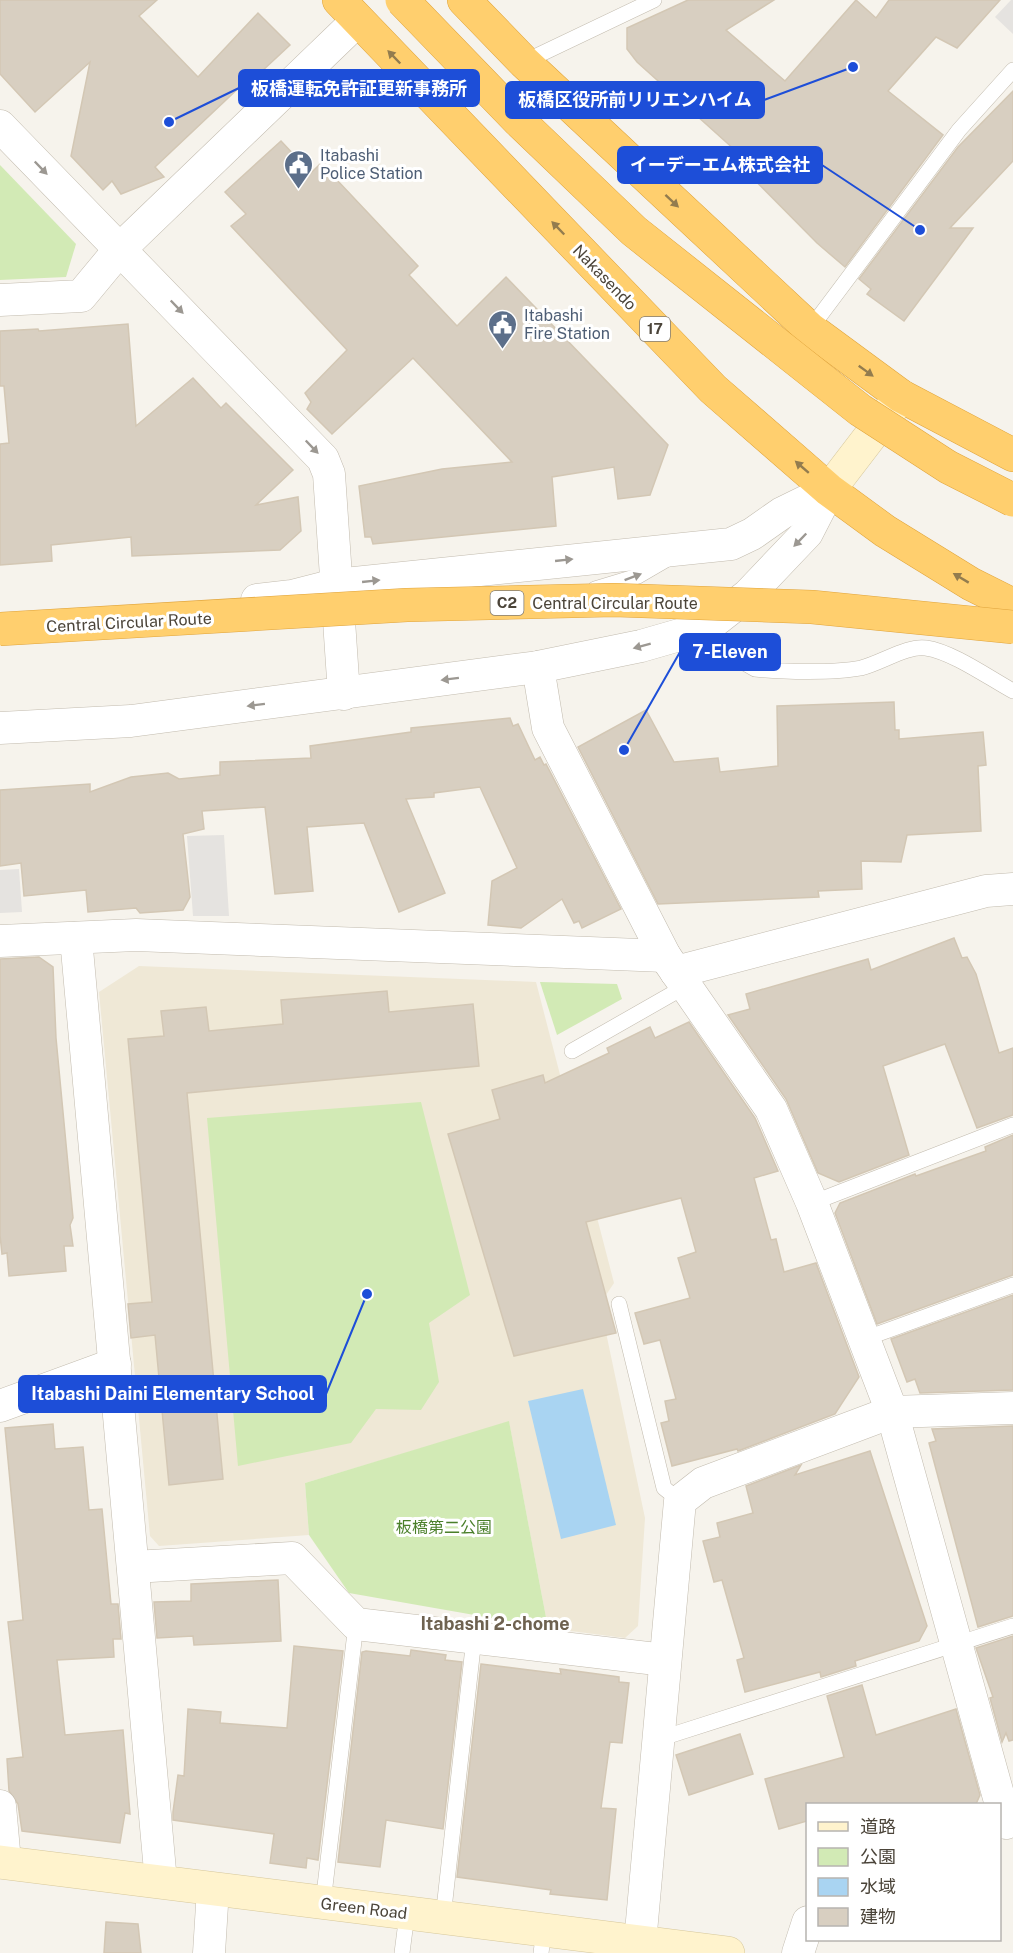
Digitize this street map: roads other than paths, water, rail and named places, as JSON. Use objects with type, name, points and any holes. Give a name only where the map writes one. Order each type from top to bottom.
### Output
[{"type":"highway","points":[[402,0],[518,120],[634,231],[860,410],[948,467],[1013,500]]},
{"type":"highway","points":[[432,0],[538,112],[635,206],[862,395],[933,446],[1013,491]]},
{"type":"highway","points":[[465,1],[524,62],[810,329],[901,396],[1013,455]]},
{"type":"highway","name":"Nakasendo","points":[[349,10],[712,389],[829,490],[900,541],[971,584],[1013,605]]},
{"type":"highway","name":"Central Circular Route","points":[[0,629],[407,605],[614,600],[812,607],[1013,627]]},
{"type":"highway","name":"Central Circular Route","points":[[0,648],[409,623],[607,618],[811,623],[1013,642]]},
{"type":"street","points":[[0,300],[81,296],[120,249],[349,10]]},
{"type":"street","points":[[0,126],[323,459],[328,474],[344,694]]},
{"type":"street","points":[[0,728],[131,721],[538,667],[601,656],[707,627],[748,595],[807,533],[829,490],[901,396]]},
{"type":"street","points":[[0,621],[120,614],[292,596],[335,585],[731,544],[752,534],[782,513],[829,490]]},
{"type":"street","points":[[538,667],[548,728],[676,971],[771,1109],[812,1203],[892,1412],[1001,1803]]},
{"type":"street","points":[[0,940],[136,935],[676,971],[986,891],[1013,889]]},
{"type":"street","points":[[76,938],[161,1882]]},
{"type":"street","points":[[0,1406],[114,1364]]},
{"type":"street","points":[[640,1943],[680,1501],[703,1483],[892,1412],[1013,1408]]},
{"type":"street","points":[[133,1567],[292,1558],[356,1623],[665,1660]]},
{"type":"street","points":[[1001,1805],[1006,1823]]},
{"type":"street","points":[[0,1806],[2,1862]]},
{"type":"street","name":"Green Road","points":[[2,1862],[443,1918],[542,1941],[640,1943],[728,1953]]},
{"type":"street","points":[[209,1953],[213,1889]]},
{"type":"street","points":[[798,1953],[806,1925]]},
{"type":"lane","points":[[524,62],[654,0]]},
{"type":"lane","points":[[810,329],[959,130],[1013,70]]},
{"type":"lane","points":[[390,618],[587,592],[638,576],[689,548]]},
{"type":"lane","points":[[707,627],[741,661],[754,669],[858,669],[883,662],[908,650],[924,647],[939,651],[1013,691]]},
{"type":"lane","points":[[573,1051],[676,971]]},
{"type":"lane","points":[[812,1203],[1013,1125]]},
{"type":"lane","points":[[864,1339],[1013,1285]]},
{"type":"lane","points":[[619,1304],[664,1488],[680,1501]]},
{"type":"lane","points":[[323,1903],[356,1623]]},
{"type":"lane","points":[[658,1739],[1013,1626]]},
{"type":"lane","points":[[443,1918],[474,1638]]},
{"type":"lane","points":[[402,1953],[407,1914]]},
{"type":"water","points":[[583,1389],[616,1525],[561,1539],[528,1401]]},
{"type":"place","name":"板橋区役所前リリエンハイム","points":[[853,67]]},
{"type":"place","name":"板橋運転免許証更新事務所","points":[[169,122]]},
{"type":"place","name":"Itabashi Police Station","points":[[299,190]]},
{"type":"place","name":"イーデーエム株式会社","points":[[920,230]]},
{"type":"place","name":"Itabashi Fire Station","points":[[503,350]]},
{"type":"place","name":"7-Eleven","points":[[624,750]]},
{"type":"place","name":"Itabashi Daini Elementary School","points":[[367,1294]]},
{"type":"district","name":"Itabashi 2-chome","points":[[495,1624]]},
{"type":"park label","name":"板橋第二公園","points":[[444,1527]]}]
